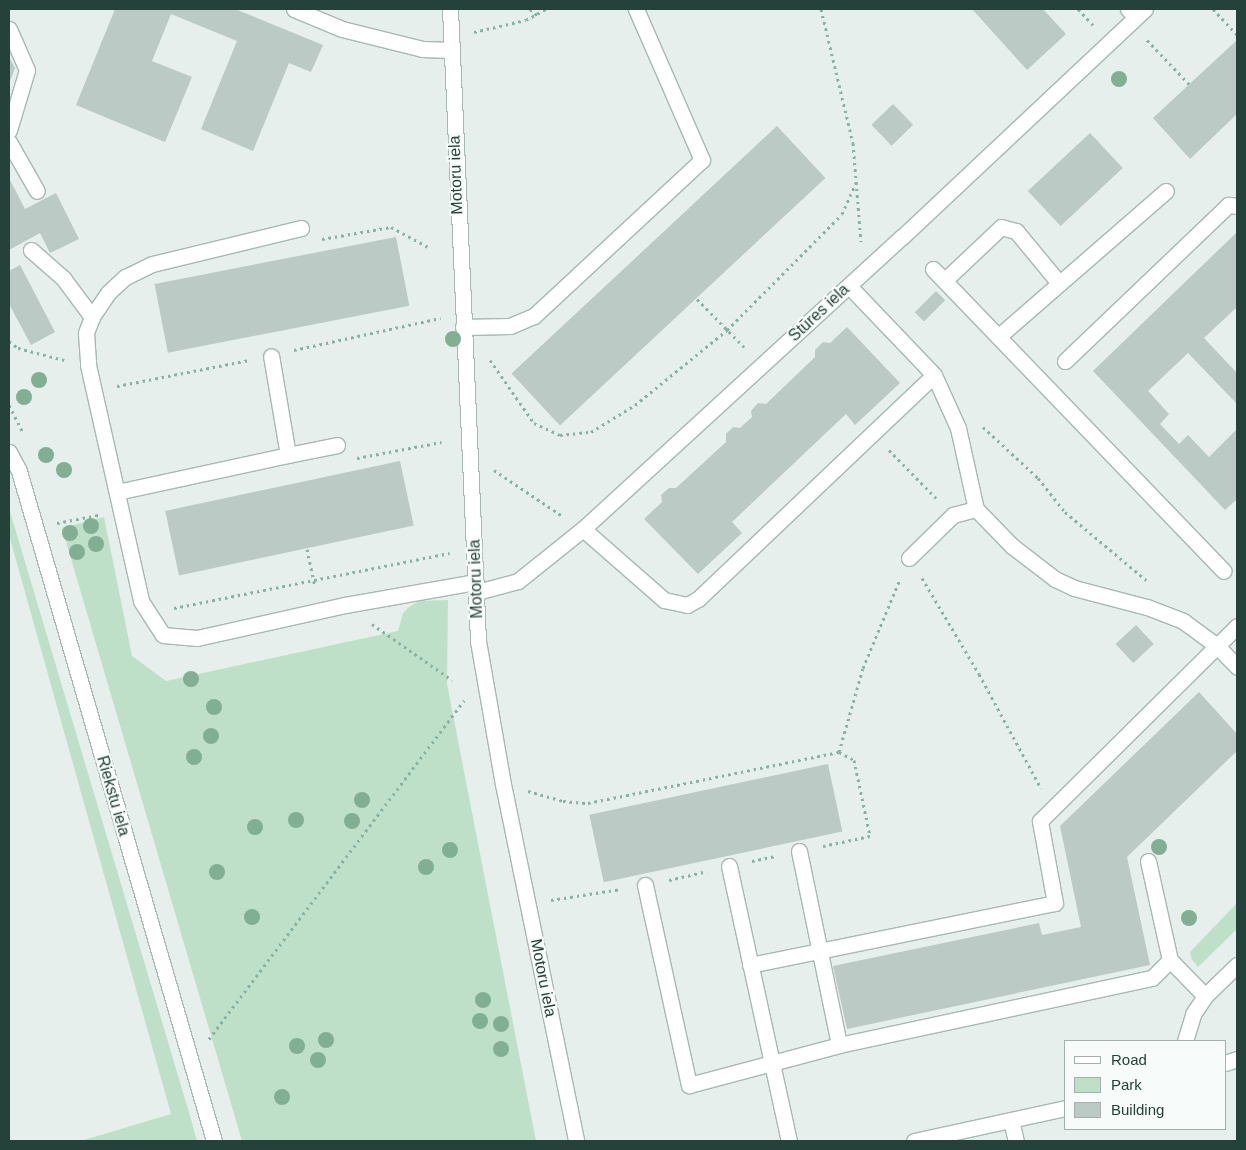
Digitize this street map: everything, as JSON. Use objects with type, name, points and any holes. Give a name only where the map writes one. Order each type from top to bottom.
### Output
[{"type":"street","points":[[294,9],[342,29],[422,49],[451,44]]},
{"type":"street","name":"Motoru iela","points":[[450,9],[478,641],[503,784],[576,1141]]},
{"type":"street","points":[[463,327],[510,326],[534,316],[702,160],[636,9]]},
{"type":"street","name":"Stūres iela","points":[[149,614],[162,635],[197,638],[345,605],[518,581],[583,529],[762,366],[864,272],[1135,14]]},
{"type":"street","points":[[9,29],[27,70],[9,130]]},
{"type":"street","points":[[9,142],[38,191]]},
{"type":"street","points":[[999,336],[1166,191]]},
{"type":"street","points":[[1065,361],[1228,205],[1237,206]]},
{"type":"street","points":[[149,614],[141,602],[88,365],[86,333],[92,317],[108,293],[125,277],[152,264],[301,228]]},
{"type":"street","points":[[945,280],[1001,228],[1016,232],[1059,283]]},
{"type":"street","points":[[31,250],[63,278],[92,317]]},
{"type":"street","points":[[933,269],[1224,571]]},
{"type":"street","points":[[849,286],[934,375],[958,428],[976,509],[1012,546],[1056,579],[1074,588],[1147,607],[1183,621],[1217,646],[1237,667]]},
{"type":"street","points":[[271,356],[288,455]]},
{"type":"street","points":[[583,529],[664,600],[687,605],[698,599],[934,375]]},
{"type":"street","points":[[119,498],[288,455],[337,445]]},
{"type":"street","name":"Riekstu iela","points":[[9,452],[19,471],[214,1141]]},
{"type":"street","points":[[909,558],[953,515],[976,509]]},
{"type":"street","points":[[750,966],[1055,903],[1040,820],[1237,626]]},
{"type":"street","points":[[799,851],[839,1046]]},
{"type":"street","points":[[1148,861],[1170,960],[1205,996]]},
{"type":"street","points":[[728,866],[770,1064],[789,1141]]},
{"type":"street","points":[[645,885],[689,1085],[839,1046],[1152,978],[1170,960]]},
{"type":"street","points":[[1185,1040],[1193,1014],[1205,996],[1237,965]]},
{"type":"street","points":[[914,1141],[1064,1108]]},
{"type":"street","points":[[1011,1120],[1016,1141]]},
{"type":"path","points":[[530,9],[538,16]]},
{"type":"path","points":[[451,44],[538,16],[546,9]]},
{"type":"path","points":[[821,9],[853,142],[864,272]]},
{"type":"path","points":[[1213,9],[1237,35]]},
{"type":"path","points":[[1135,14],[1189,84]]},
{"type":"path","points":[[463,327],[508,383],[534,423],[560,435],[591,432],[635,405],[728,330],[842,214],[856,182]]},
{"type":"path","points":[[316,240],[391,227],[430,248]]},
{"type":"path","points":[[697,299],[762,366]]},
{"type":"path","points":[[9,341],[18,348],[88,365]]},
{"type":"path","points":[[982,426],[1038,478],[1065,512],[1153,586]]},
{"type":"path","points":[[873,434],[953,515]]},
{"type":"path","points":[[470,446],[487,465],[583,529]]},
{"type":"path","points":[[36,533],[55,524],[105,513],[119,498]]},
{"type":"path","points":[[307,549],[320,611]]},
{"type":"path","points":[[149,614],[451,553]]},
{"type":"path","points":[[838,752],[863,668],[909,558]]},
{"type":"path","points":[[909,558],[979,674],[1052,809]]},
{"type":"path","points":[[345,605],[452,680]]},
{"type":"path","points":[[191,1064],[305,908],[457,711]]},
{"type":"path","points":[[503,784],[563,801],[588,803],[838,752],[854,760],[870,836],[645,885],[528,903]]},
{"type":"green space","points":[[9,508],[197,1141],[81,1141],[171,1114],[9,535]]},
{"type":"green space","points":[[104,517],[132,656],[166,681],[398,631],[403,613],[409,607],[419,601],[448,600],[447,684],[536,1141],[242,1141],[62,528]]},
{"type":"green space","points":[[1237,903],[1237,929],[1198,967],[1192,960],[1190,952]]},
{"type":"building","points":[[115,9],[235,9],[323,45],[311,72],[289,63],[253,151],[201,129],[237,41],[171,14],[152,61],[192,77],[165,142],[76,105]]},
{"type":"building","points":[[972,9],[1043,9],[1066,34],[1027,70]]},
{"type":"building","points":[[1237,40],[1237,114],[1190,159],[1153,118]]},
{"type":"building","points":[[9,57],[15,68],[9,84]]},
{"type":"building","points":[[893,104],[913,125],[892,146],[871,125]]},
{"type":"building","points":[[777,126],[825,178],[560,425],[512,374]]},
{"type":"building","points":[[1090,133],[1123,168],[1061,226],[1028,191]]},
{"type":"building","points":[[9,178],[25,209],[56,193],[79,239],[50,253],[40,233],[9,250]]},
{"type":"building","points":[[1237,232],[1237,307],[1204,338],[1237,373],[1237,404],[1188,353],[1148,391],[1169,414],[1160,424],[1179,444],[1188,435],[1209,457],[1237,429],[1237,499],[1225,510],[1093,371]]},
{"type":"building","points":[[396,237],[409,306],[168,353],[155,284]]},
{"type":"building","points":[[20,265],[55,332],[31,345],[9,304],[9,271]]},
{"type":"building","points":[[936,291],[945,300],[924,321],[915,312]]},
{"type":"building","points":[[847,327],[900,383],[855,425],[846,414],[732,522],[742,533],[698,574],[644,519],[662,502],[661,495],[669,488],[676,488],[726,442],[726,434],[733,427],[740,428],[752,417],[751,411],[758,403],[766,404],[815,357],[815,350],[823,342],[830,343]]},
{"type":"building","points":[[400,461],[414,526],[179,575],[165,511]]},
{"type":"building","points":[[1136,625],[1154,644],[1133,663],[1116,644]]},
{"type":"building","points":[[1199,692],[1237,734],[1237,751],[1127,857],[1150,965],[847,1029],[833,966],[1039,923],[1042,935],[1081,927],[1060,826]]},
{"type":"building","points":[[828,764],[842,831],[604,882],[589,815]]}]
